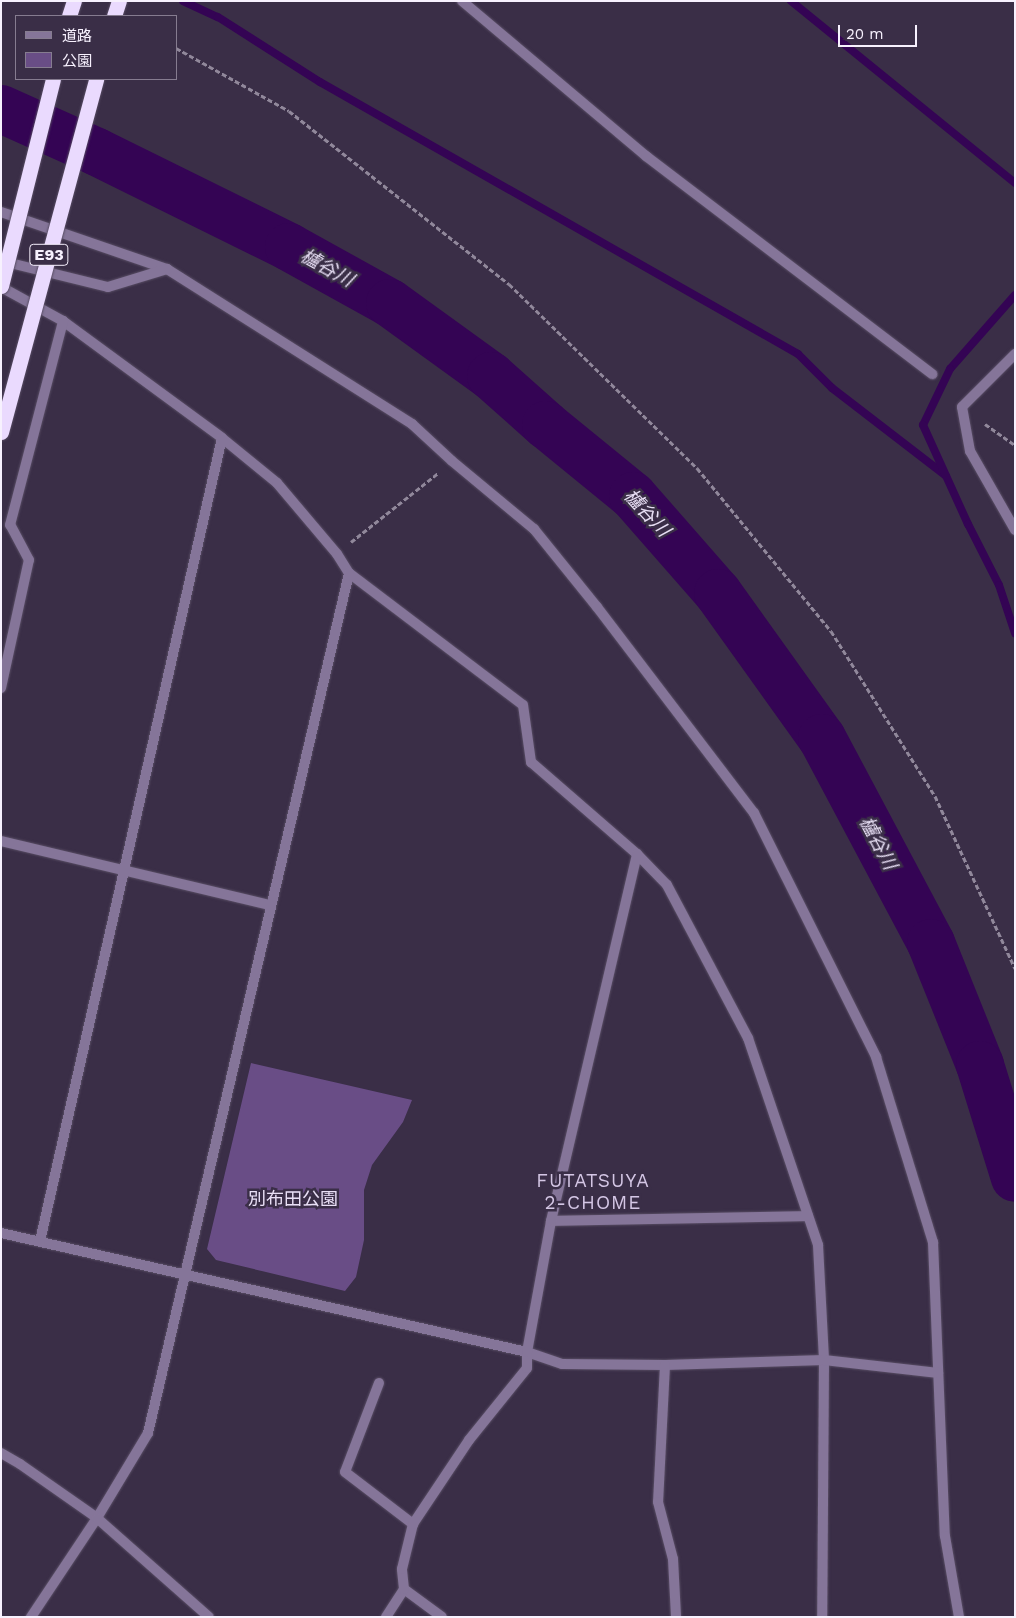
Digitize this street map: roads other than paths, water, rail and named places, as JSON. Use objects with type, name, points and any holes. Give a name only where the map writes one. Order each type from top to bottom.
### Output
[{"type":"highway","points":[[69,15],[74,1]]},
{"type":"highway","points":[[114,15],[119,1]]},
{"type":"highway","name":"E93","points":[[1,286],[53,80]]},
{"type":"highway","name":"E93","points":[[1,432],[96,80]]},
{"type":"street","points":[[462,1],[646,156],[932,374]]},
{"type":"street","points":[[1,212],[167,269],[412,424],[452,461],[534,529],[597,607],[754,813],[876,1057],[933,1242],[945,1536],[959,1617]]},
{"type":"street","points":[[1,260],[108,287],[167,269]]},
{"type":"street","points":[[1,286],[62,321],[222,438],[277,483],[337,554],[349,573],[523,705],[531,762],[637,854],[666,885],[748,1038],[818,1245],[824,1360],[822,1617]]},
{"type":"street","points":[[1,688],[29,560],[10,525],[62,321]]},
{"type":"street","points":[[1015,354],[962,407],[970,451],[1015,530]]},
{"type":"street","points":[[40,1241],[222,438]]},
{"type":"street","points":[[31,1617],[97,1518],[148,1433],[183,1274],[349,573]]},
{"type":"street","points":[[1,841],[270,905]]},
{"type":"street","points":[[386,1617],[404,1589],[402,1569],[413,1524],[468,1440],[526,1368],[527,1352],[551,1221],[637,854]]},
{"type":"street","points":[[551,1221],[808,1216]]},
{"type":"street","points":[[1,1233],[527,1352],[562,1364],[665,1365],[824,1360],[938,1373]]},
{"type":"street","points":[[665,1365],[658,1502],[673,1559],[676,1617]]},
{"type":"street","points":[[379,1383],[345,1472],[413,1524]]},
{"type":"street","points":[[1,1453],[20,1464],[97,1518],[209,1617]]},
{"type":"street","points":[[404,1589],[442,1617]]},
{"type":"waterway","points":[[183,1],[218,17],[320,82],[798,354],[832,388],[945,475]]},
{"type":"waterway","points":[[791,1],[1015,183]]},
{"type":"waterway","name":"櫨谷川","points":[[1,109],[97,152],[289,247],[390,303],[491,376],[546,425],[633,496],[718,593],[822,738],[931,943],[980,1065],[1015,1178]]},
{"type":"waterway","points":[[1015,295],[950,369],[923,425],[968,524],[999,585],[1015,633]]},
{"type":"district","name":"FUTATSUYA 2-CHOME","points":[[593,1192]]},
{"type":"park label","name":"別布田公園","points":[[293,1199]]}]
